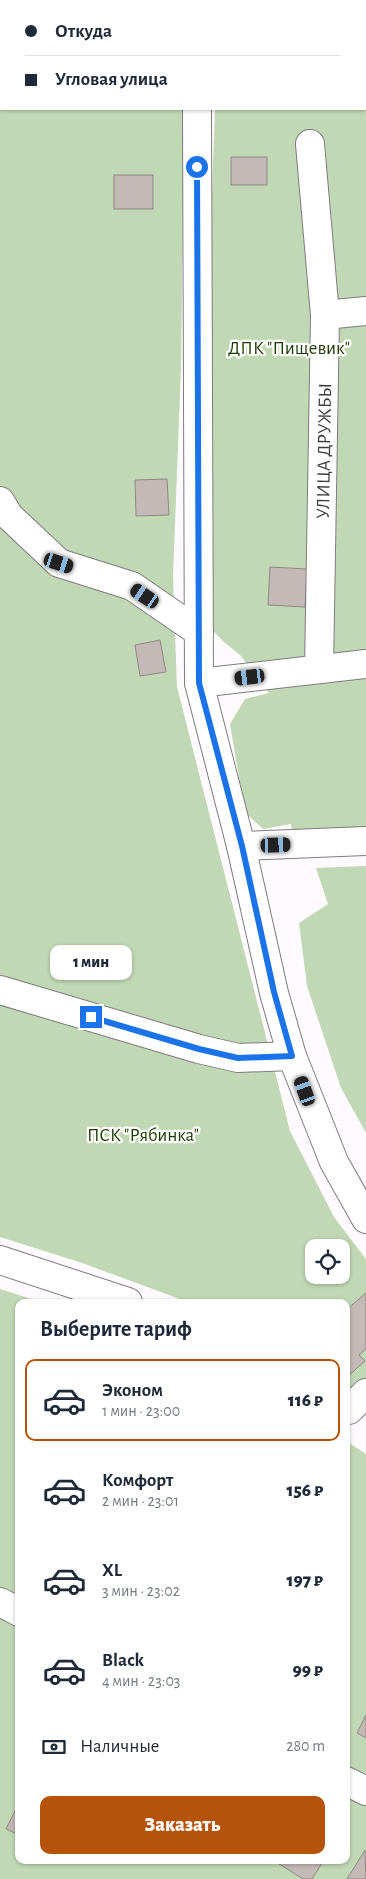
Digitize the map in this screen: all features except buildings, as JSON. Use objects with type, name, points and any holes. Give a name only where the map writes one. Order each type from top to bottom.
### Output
[{"type":"street","points":[[197,110],[199,683],[242,846],[274,992],[292,1056],[334,1162],[366,1219]]},
{"type":"street","name":"УЛИЦА ДРУЖБЫ","points":[[310,144],[325,315],[319,669]]},
{"type":"street","points":[[325,315],[366,311]]},
{"type":"street","points":[[0,501],[9,516],[59,563],[132,586],[199,632]]},
{"type":"street","points":[[199,683],[366,664]]},
{"type":"street","points":[[242,846],[366,841]]},
{"type":"street","points":[[0,990],[199,1049],[238,1058],[292,1056]]},
{"type":"street","points":[[0,1260],[119,1299]]},
{"type":"street","points":[[0,1602],[15,1610]]},
{"type":"street","points":[[350,1783],[366,1791]]},
{"type":"green space","name":"ПСК \"Рябинка\"","points":[[0,110],[184,110],[181,369],[173,577],[177,687],[290,1131],[334,1217],[366,1259],[366,1400],[350,1390],[350,1299],[180,1299],[82,1263],[0,1237]]},
{"type":"green space","name":"ДПК \"Пищевик\"","points":[[215,110],[366,110],[366,841],[293,844],[291,824],[263,829],[245,812],[230,724],[245,699],[269,693],[241,656],[207,625],[212,325],[212,192]]},
{"type":"green space","points":[[366,866],[366,1133],[341,1088],[307,986],[299,923],[328,904],[316,868]]},
{"type":"green space","points":[[0,1289],[32,1299],[15,1299],[15,1864],[350,1864],[350,1444],[366,1454],[366,1879],[0,1879]]},
{"type":"route","points":[[91,1017],[199,1049],[238,1058],[292,1056],[274,992],[242,846],[199,683],[197,167]]}]
